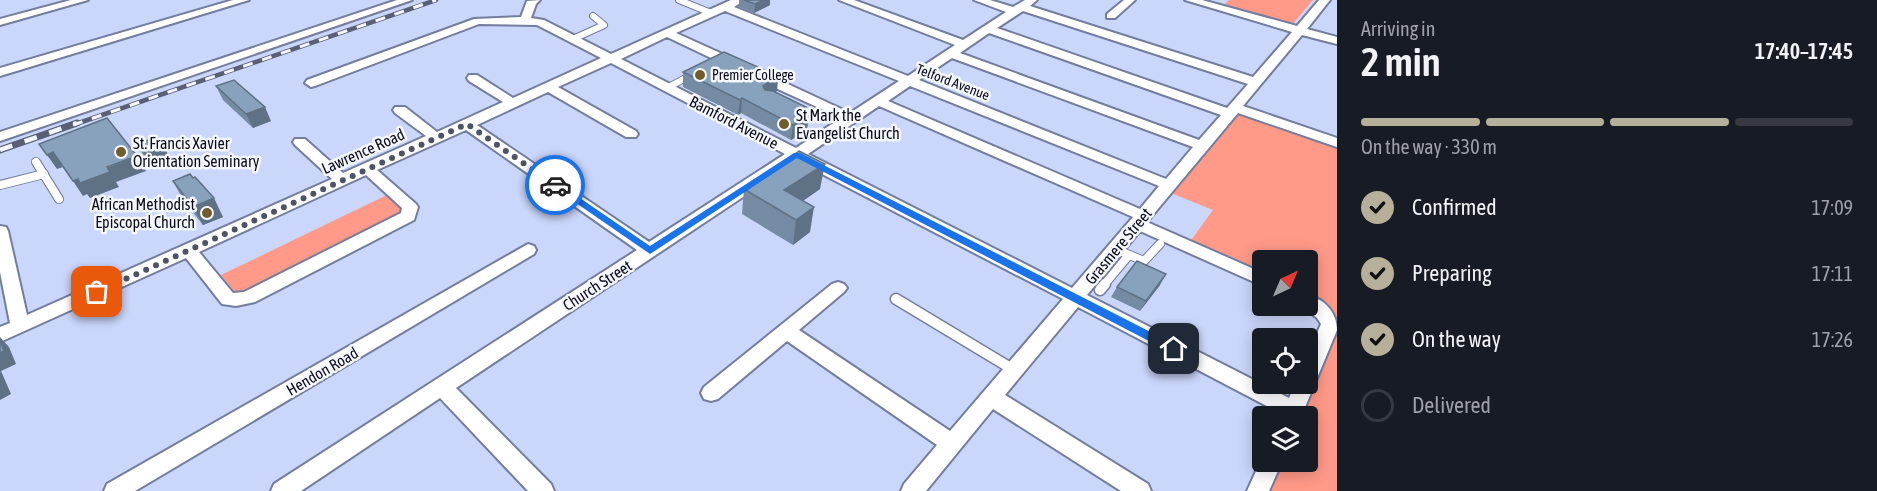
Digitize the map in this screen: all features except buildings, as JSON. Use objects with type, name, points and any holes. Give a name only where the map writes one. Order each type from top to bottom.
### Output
[{"type":"street","points":[[0,22],[83,0]]},
{"type":"street","points":[[0,72],[244,0]]},
{"type":"street","points":[[0,137],[407,0]]},
{"type":"street","points":[[525,20],[531,3],[535,0]]},
{"type":"street","name":"Lawrence Road","points":[[0,335],[740,0]]},
{"type":"street","points":[[844,0],[1202,146]]},
{"type":"street","points":[[979,0],[1022,6],[1255,82]]},
{"type":"street","points":[[1111,16],[1130,0]]},
{"type":"street","points":[[1190,0],[1220,4],[1299,31],[1337,41]]},
{"type":"street","name":"Grasmere Street","points":[[912,491],[1075,297],[1122,252],[1140,220],[1325,0]]},
{"type":"street","name":"Telford Avenue","points":[[726,6],[1169,185]]},
{"type":"street","name":"Church Street","points":[[282,491],[1022,6]]},
{"type":"street","name":"Bamford Avenue","points":[[311,83],[478,21],[540,22],[1075,297],[1277,406]]},
{"type":"street","points":[[988,28],[1337,143]]},
{"type":"street","points":[[667,33],[718,61],[785,92],[851,118]]},
{"type":"street","points":[[473,78],[513,103]]},
{"type":"street","points":[[549,87],[631,134]]},
{"type":"street","points":[[878,100],[1140,220],[1252,275]]},
{"type":"street","points":[[400,110],[437,138]]},
{"type":"street","points":[[467,124],[650,251]]},
{"type":"street","points":[[300,142],[342,180]]},
{"type":"street","points":[[189,250],[228,299],[249,297],[408,216],[410,207],[367,169]]},
{"type":"street","points":[[0,231],[20,326]]},
{"type":"street","name":"Hendon Road","points":[[115,491],[528,250]]},
{"type":"street","points":[[711,393],[838,288]]},
{"type":"street","points":[[1318,308],[1324,313],[1329,328],[1318,354]]},
{"type":"street","points":[[786,332],[952,444]]},
{"type":"street","points":[[442,387],[543,491]]},
{"type":"street","points":[[991,397],[1140,491]]},
{"type":"street","points":[[1258,491],[1267,472]]},
{"type":"lane","points":[[679,0],[711,13]]},
{"type":"lane","points":[[573,39],[604,25],[593,16]]},
{"type":"lane","points":[[667,88],[704,69]]},
{"type":"lane","points":[[36,162],[59,199]]},
{"type":"lane","points":[[0,185],[44,174]]},
{"type":"lane","points":[[1100,290],[1122,252],[1147,261],[1160,244]]},
{"type":"lane","points":[[896,299],[1014,370]]},
{"type":"shaded area","points":[[1229,0],[1313,0],[1292,25],[1223,6]]},
{"type":"shaded area","points":[[1237,112],[1337,147],[1337,318],[1329,309],[1318,302],[1318,250],[1252,250],[1252,271],[1189,243],[1213,210],[1171,193]]},
{"type":"shaded area","points":[[387,195],[403,208],[400,216],[246,293],[234,291],[221,275]]},
{"type":"shaded area","points":[[1337,334],[1337,491],[1271,491],[1279,472],[1318,472],[1318,406],[1307,406],[1312,394],[1318,394],[1318,379]]},
{"type":"railway","points":[[73,125],[436,0]]},
{"type":"railway","points":[[0,150],[77,123]]},
{"type":"way so far","points":[[97,292],[467,124],[555,185]]},
{"type":"place","name":"Premier College","points":[[700,75]]},
{"type":"place","name":"St Mark the Evangelist Church","points":[[784,124]]},
{"type":"place","name":"St. Francis Xavier Orientation Seminary","points":[[121,152]]},
{"type":"place","name":"African Methodist Episcopal Church","points":[[207,213]]},
{"type":"route","points":[[555,185],[650,251],[797,154],[1174,349]]}]
